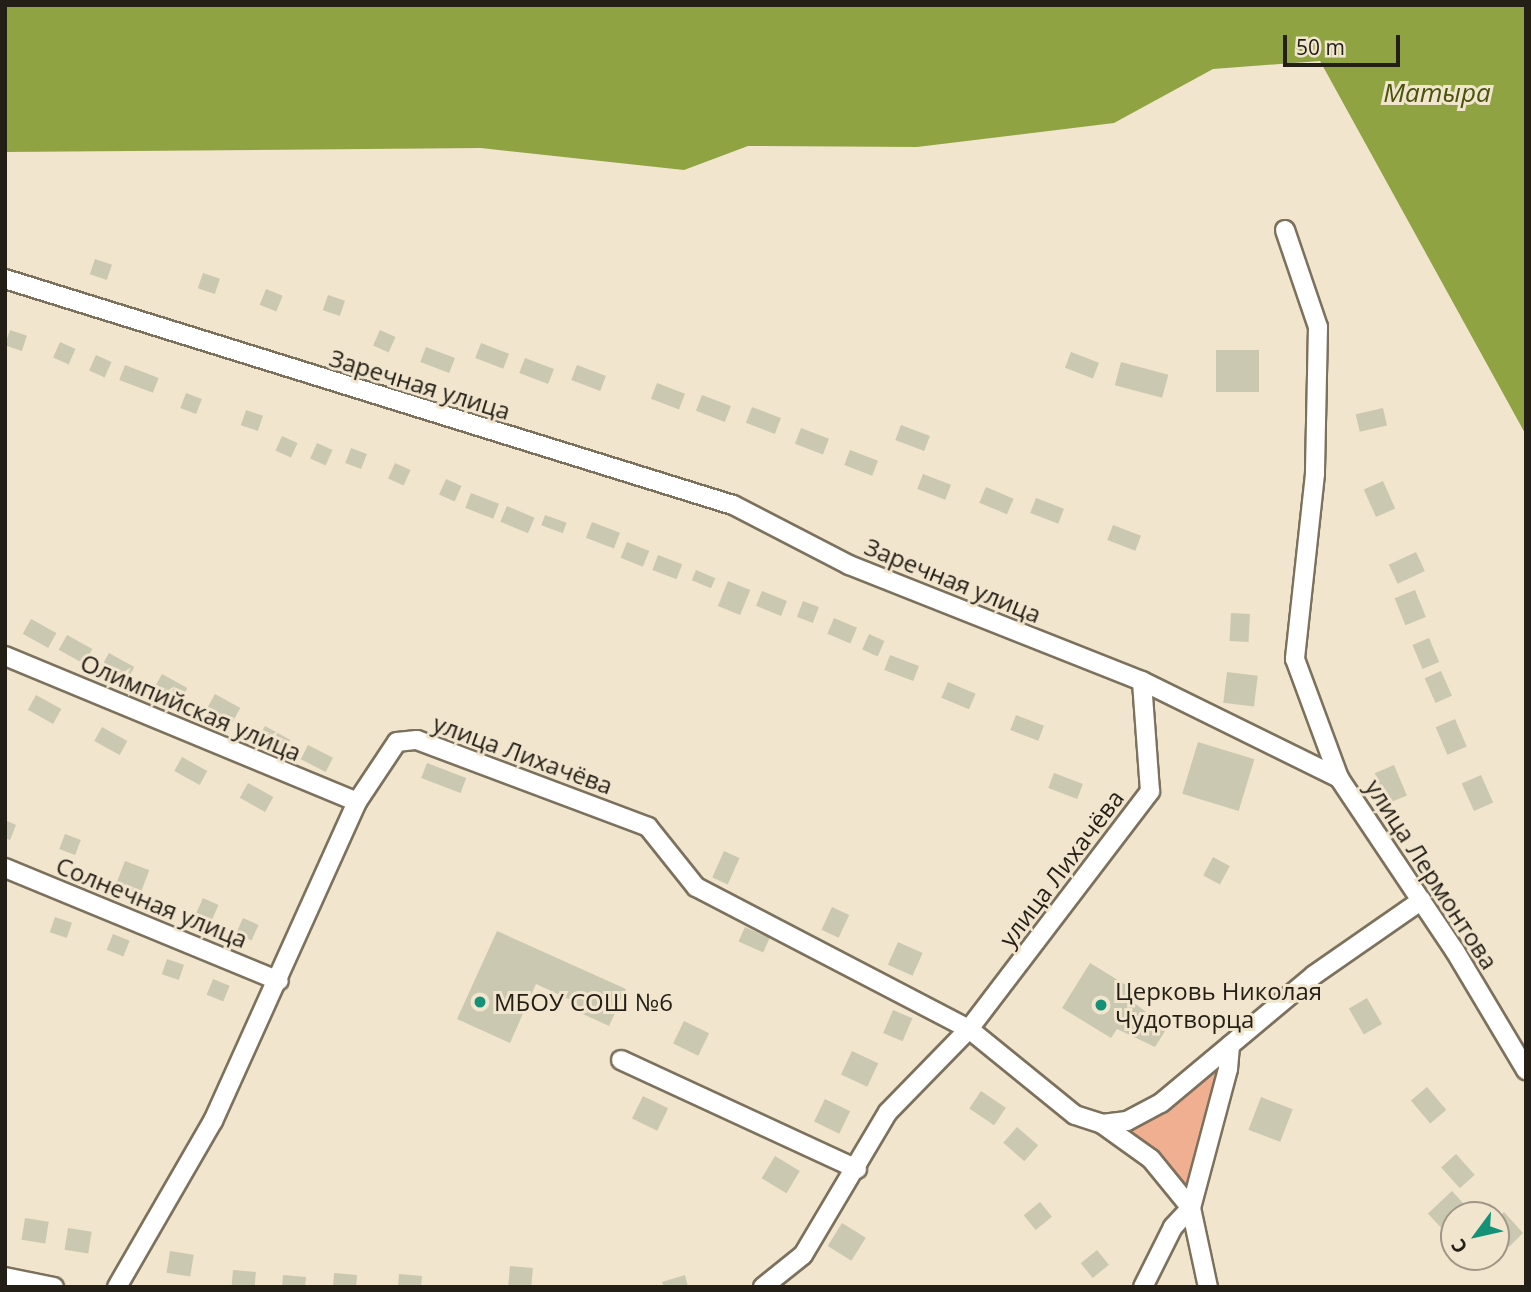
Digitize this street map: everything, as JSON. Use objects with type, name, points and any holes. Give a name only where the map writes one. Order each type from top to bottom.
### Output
[{"type":"street","points":[[1285,230],[1318,327],[1315,474],[1295,659],[1339,778]]},
{"type":"street","name":"Заречная улица","points":[[5,279],[733,505],[849,565],[1142,681],[1339,778]]},
{"type":"street","name":"Олимпийская улица","points":[[5,656],[357,802]]},
{"type":"street","name":"улица Лихачёва","points":[[763,1287],[803,1255],[888,1112],[969,1029],[1150,791],[1142,681]]},
{"type":"street","name":"улица Лихачёва","points":[[117,1287],[213,1121],[279,981],[357,802],[397,742],[417,740],[648,827],[696,887],[969,1029],[1075,1115],[1102,1124],[1151,1159],[1191,1208]]},
{"type":"street","name":"улица Лермонтова","points":[[1339,778],[1422,900],[1526,1070]]},
{"type":"street","name":"Солнечная улица","points":[[5,868],[279,981]]},
{"type":"street","points":[[1102,1124],[1127,1121],[1161,1103],[1314,975],[1422,900]]},
{"type":"street","points":[[1208,1287],[1191,1208],[1228,1069],[1230,1045]]},
{"type":"street","points":[[621,1060],[857,1168]]},
{"type":"street","points":[[1143,1287],[1173,1227],[1191,1208]]},
{"type":"street","points":[[5,1277],[54,1287]]},
{"type":"shaded area","points":[[1218,1060],[1223,1067],[1189,1194],[1123,1131]]},
{"type":"water","name":"Матыра","points":[[5,5],[1526,5],[1526,435],[1320,61],[1213,69],[1114,123],[917,147],[748,146],[684,170],[481,148],[5,152]]},
{"type":"building","points":[[95,259],[112,265],[107,280],[90,274]]},
{"type":"building","points":[[203,273],[220,279],[215,294],[198,288]]},
{"type":"building","points":[[266,289],[283,296],[276,312],[260,305]]},
{"type":"building","points":[[328,295],[345,301],[340,316],[323,310]]},
{"type":"building","points":[[10,330],[27,336],[22,351],[5,345]]},
{"type":"building","points":[[380,330],[396,337],[389,352],[373,346]]},
{"type":"building","points":[[60,342],[76,349],[69,364],[53,358]]},
{"type":"building","points":[[481,343],[509,354],[503,369],[475,358]]},
{"type":"building","points":[[426,347],[455,358],[449,373],[420,362]]},
{"type":"building","points":[[1216,350],[1259,350],[1259,392],[1216,392]]},
{"type":"building","points":[[1071,352],[1099,363],[1093,379],[1065,368]]},
{"type":"building","points":[[96,355],[112,362],[105,377],[89,371]]},
{"type":"building","points":[[525,358],[554,369],[548,384],[519,373]]},
{"type":"building","points":[[1121,362],[1168,375],[1162,398],[1115,385]]},
{"type":"building","points":[[125,365],[159,378],[153,393],[119,380]]},
{"type":"building","points":[[577,365],[606,376],[600,391],[571,380]]},
{"type":"building","points":[[657,383],[685,394],[679,410],[651,399]]},
{"type":"building","points":[[186,393],[202,399],[196,414],[180,408]]},
{"type":"building","points":[[702,395],[731,406],[725,422],[696,411]]},
{"type":"building","points":[[752,407],[781,418],[775,434],[746,423]]},
{"type":"building","points":[[1383,408],[1387,426],[1360,432],[1356,414]]},
{"type":"building","points":[[246,410],[263,416],[258,431],[241,425]]},
{"type":"building","points":[[901,425],[930,436],[924,451],[895,440]]},
{"type":"building","points":[[801,428],[829,439],[823,455],[795,444]]},
{"type":"building","points":[[282,436],[298,443],[291,458],[275,451]]},
{"type":"building","points":[[317,443],[333,450],[326,465],[310,459]]},
{"type":"building","points":[[351,448],[367,454],[361,469],[345,463]]},
{"type":"building","points":[[850,450],[878,461],[872,476],[844,465]]},
{"type":"building","points":[[395,463],[411,470],[404,485],[388,479]]},
{"type":"building","points":[[923,474],[951,485],[945,500],[917,489]]},
{"type":"building","points":[[446,479],[462,486],[455,501],[439,495]]},
{"type":"building","points":[[1383,481],[1395,508],[1376,517],[1364,490]]},
{"type":"building","points":[[986,487],[1014,499],[1007,514],[979,503]]},
{"type":"building","points":[[471,493],[499,504],[493,519],[465,508]]},
{"type":"building","points":[[1036,498],[1064,509],[1058,524],[1030,513]]},
{"type":"building","points":[[507,506],[535,518],[528,533],[500,522]]},
{"type":"building","points":[[545,515],[567,523],[563,533],[541,525]]},
{"type":"building","points":[[592,522],[620,533],[614,549],[586,538]]},
{"type":"building","points":[[1113,525],[1141,536],[1135,551],[1107,540]]},
{"type":"building","points":[[627,542],[649,551],[643,567],[621,558]]},
{"type":"building","points":[[1416,552],[1425,571],[1398,584],[1389,565]]},
{"type":"building","points":[[658,555],[682,564],[677,579],[652,570]]},
{"type":"building","points":[[696,570],[715,578],[711,588],[692,580]]},
{"type":"building","points":[[728,581],[750,590],[740,615],[718,606]]},
{"type":"building","points":[[1415,590],[1426,617],[1405,625],[1395,598]]},
{"type":"building","points":[[762,591],[787,601],[781,616],[756,606]]},
{"type":"building","points":[[803,601],[819,607],[813,623],[797,617]]},
{"type":"building","points":[[1231,613],[1250,614],[1249,642],[1230,641]]},
{"type":"building","points":[[834,618],[857,628],[850,643],[827,634]]},
{"type":"building","points":[[31,619],[56,633],[48,648],[23,634]]},
{"type":"building","points":[[869,634],[885,641],[878,656],[862,650]]},
{"type":"building","points":[[67,635],[92,649],[84,664],[59,650]]},
{"type":"building","points":[[1429,638],[1439,662],[1423,669],[1412,645]]},
{"type":"building","points":[[109,653],[134,667],[126,682],[101,668]]},
{"type":"building","points":[[890,655],[919,666],[913,681],[884,670]]},
{"type":"building","points":[[1441,671],[1452,696],[1436,703],[1425,678]]},
{"type":"building","points":[[1227,672],[1258,676],[1254,707],[1223,703]]},
{"type":"building","points":[[162,674],[187,688],[180,702],[154,688]]},
{"type":"building","points":[[948,682],[976,694],[969,709],[941,698]]},
{"type":"building","points":[[215,694],[240,708],[233,722],[207,708]]},
{"type":"building","points":[[36,695],[61,709],[53,724],[28,710]]},
{"type":"building","points":[[1016,715],[1044,726],[1038,741],[1010,730]]},
{"type":"building","points":[[1455,719],[1467,747],[1447,755],[1436,727]]},
{"type":"building","points":[[265,726],[290,740],[283,754],[257,740]]},
{"type":"building","points":[[102,727],[127,741],[120,755],[94,741]]},
{"type":"building","points":[[1198,742],[1254,759],[1239,811],[1182,794]]},
{"type":"building","points":[[308,745],[333,758],[326,772],[301,759]]},
{"type":"building","points":[[182,757],[207,771],[200,785],[174,771]]},
{"type":"building","points":[[427,763],[466,778],[460,793],[421,778]]},
{"type":"building","points":[[1394,765],[1407,795],[1388,804],[1375,773]]},
{"type":"building","points":[[1054,773],[1083,784],[1077,799],[1048,788]]},
{"type":"building","points":[[1481,775],[1493,802],[1474,811],[1462,784]]},
{"type":"building","points":[[248,783],[273,797],[265,812],[240,798]]},
{"type":"building","points":[[5,820],[16,825],[10,840],[5,838]]},
{"type":"building","points":[[65,834],[81,840],[75,855],[59,849]]},
{"type":"building","points":[[724,851],[740,858],[728,884],[712,877]]},
{"type":"building","points":[[1213,857],[1230,866],[1220,884],[1203,876]]},
{"type":"building","points":[[125,861],[149,870],[140,894],[116,884]]},
{"type":"building","points":[[203,898],[219,905],[212,920],[196,914]]},
{"type":"building","points":[[832,907],[849,915],[839,938],[821,930]]},
{"type":"building","points":[[55,917],[72,923],[67,938],[50,932]]},
{"type":"building","points":[[243,918],[259,925],[252,940],[236,934]]},
{"type":"building","points":[[745,927],[770,938],[763,953],[738,942]]},
{"type":"building","points":[[497,931],[626,989],[609,1026],[574,1010],[577,1003],[536,984],[510,1043],[457,1019]]},
{"type":"building","points":[[113,934],[130,941],[123,957],[107,950]]},
{"type":"building","points":[[898,942],[923,953],[912,976],[888,965]]},
{"type":"building","points":[[167,959],[184,965],[179,980],[162,974]]},
{"type":"building","name":"Церковь Николая Чудотворца","points":[[1090,963],[1139,993],[1133,1002],[1167,1028],[1155,1047],[1117,1029],[1111,1038],[1062,1008]]},
{"type":"building","points":[[213,979],[230,986],[223,1002],[207,995]]},
{"type":"building","points":[[1367,998],[1382,1024],[1364,1034],[1349,1008]]},
{"type":"building","points":[[893,1010],[912,1018],[903,1041],[883,1033]]},
{"type":"building","points":[[684,1021],[709,1033],[698,1056],[673,1043]]},
{"type":"building","points":[[852,1051],[878,1063],[867,1087],[841,1075]]},
{"type":"building","points":[[1427,1087],[1446,1110],[1430,1123],[1411,1100]]},
{"type":"building","points":[[981,1091],[1006,1108],[994,1125],[969,1108]]},
{"type":"building","points":[[643,1096],[668,1108],[657,1131],[632,1118]]},
{"type":"building","points":[[1261,1097],[1293,1109],[1280,1142],[1248,1130]]},
{"type":"building","points":[[825,1099],[850,1111],[839,1134],[814,1121]]},
{"type":"building","points":[[1017,1127],[1038,1145],[1024,1161],[1003,1143]]},
{"type":"building","points":[[1456,1154],[1475,1175],[1460,1188],[1441,1167]]},
{"type":"building","points":[[775,1156],[800,1171],[786,1193],[762,1178]]},
{"type":"building","points":[[1452,1191],[1461,1201],[1441,1201]]},
{"type":"building","points":[[1040,1202],[1052,1217],[1036,1230],[1024,1215]]},
{"type":"building","points":[[1440,1202],[1440,1227],[1428,1214]]},
{"type":"building","points":[[25,1218],[49,1222],[45,1243],[22,1240]]},
{"type":"building","points":[[1510,1219],[1523,1233],[1510,1246]]},
{"type":"building","points":[[842,1223],[866,1238],[851,1261],[828,1246]]},
{"type":"building","points":[[68,1228],[92,1232],[88,1253],[65,1250]]},
{"type":"building","points":[[1097,1250],[1109,1265],[1093,1278],[1081,1263]]},
{"type":"building","points":[[170,1251],[194,1255],[190,1276],[167,1273]]},
{"type":"building","points":[[510,1266],[533,1268],[531,1287],[508,1287]]},
{"type":"building","points":[[233,1270],[256,1272],[255,1287],[232,1287]]},
{"type":"building","points":[[334,1273],[357,1275],[356,1287],[333,1287]]},
{"type":"building","points":[[399,1274],[422,1276],[421,1287],[398,1287]]},
{"type":"building","points":[[283,1275],[306,1277],[305,1287],[282,1287]]},
{"type":"building","points":[[685,1275],[688,1287],[664,1287],[662,1282]]},
{"type":"place","name":"МБОУ СОШ №6","points":[[480,1002]]},
{"type":"place","name":"Церковь Николая Чудотворца","points":[[1101,1005]]}]
